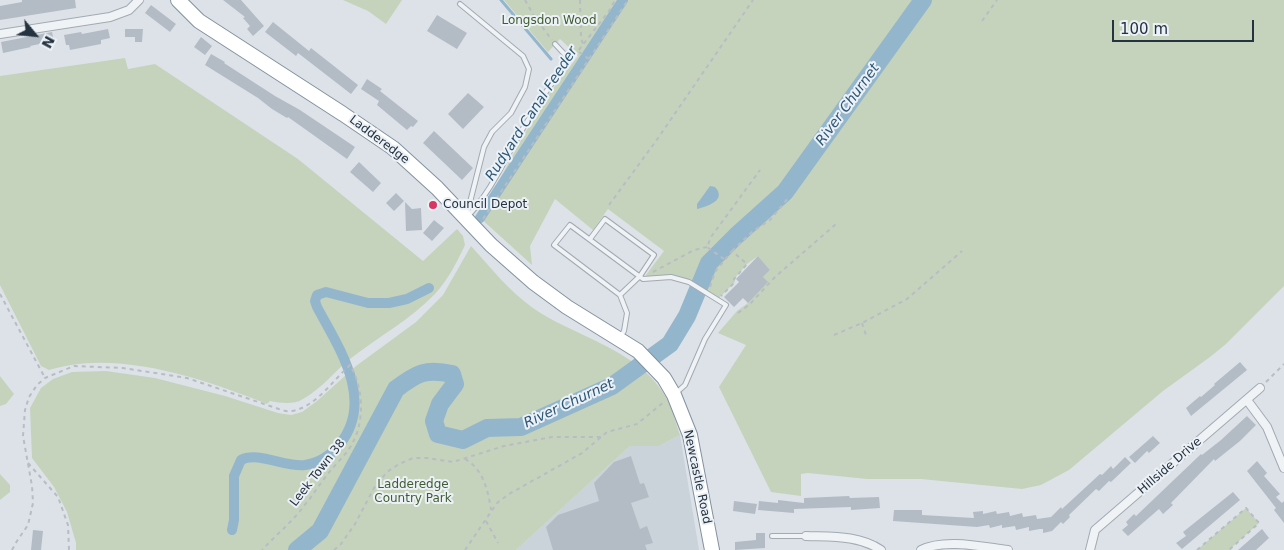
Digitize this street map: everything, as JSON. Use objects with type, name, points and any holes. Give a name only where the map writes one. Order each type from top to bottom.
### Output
[{"type":"highway","name":"Ladderedge","points":[[178,0],[199,21],[393,148],[437,188],[491,245],[533,282],[567,307],[638,351],[664,378]]},
{"type":"highway","name":"Newcastle Road","points":[[664,378],[674,395],[690,436],[712,550]]},
{"type":"street","points":[[0,34],[110,17],[129,10],[139,0]]},
{"type":"street","name":"Hillside Drive","points":[[1090,550],[1095,530],[1260,388]]},
{"type":"street","points":[[1247,400],[1267,427],[1284,468]]},
{"type":"street","points":[[806,536],[861,540],[881,550]]},
{"type":"street","points":[[921,550],[938,544],[1008,550]]},
{"type":"lane","points":[[460,4],[523,56],[529,70],[525,87],[511,113],[492,132],[484,147],[470,224]]},
{"type":"lane","points":[[470,224],[477,207],[500,171],[522,130],[569,59],[555,44]]},
{"type":"lane","points":[[590,239],[605,219],[654,255],[642,277],[620,295]]},
{"type":"lane","points":[[619,339],[624,331],[627,313],[620,295],[554,245],[570,224],[642,277],[671,277],[689,282],[719,298],[726,305],[705,339],[685,385],[674,395]]},
{"type":"lane","points":[[772,536],[806,536]]},
{"type":"path","points":[[525,0],[534,16],[548,32],[555,44]]},
{"type":"path","points":[[580,0],[581,38],[583,44]]},
{"type":"path","points":[[589,59],[578,51],[609,11],[615,0]]},
{"type":"path","points":[[470,224],[589,59],[628,0]]},
{"type":"path","points":[[609,204],[660,136],[753,0]]},
{"type":"path","points":[[982,21],[997,0]]},
{"type":"path","points":[[707,247],[711,237],[760,170]]},
{"type":"path","points":[[732,251],[747,264],[734,280],[735,282],[719,298],[710,287],[715,272],[724,259],[732,251],[752,232],[770,220],[789,197]]},
{"type":"path","points":[[738,313],[836,224]]},
{"type":"path","points":[[652,272],[694,250],[707,247],[724,259]]},
{"type":"path","points":[[834,335],[862,323],[913,294],[962,251]]},
{"type":"path","points":[[0,294],[45,378],[37,385],[29,397],[25,410],[24,436],[33,503],[28,525],[12,550]]},
{"type":"path","points":[[862,323],[866,335]]},
{"type":"path","points":[[1260,388],[1284,364]]},
{"type":"path","name":"Leek Town 38","points":[[45,378],[74,366],[123,368],[187,378],[289,411],[302,408],[313,402],[350,365],[355,372],[361,398],[359,429],[353,443],[303,508],[262,550]]},
{"type":"path","points":[[465,550],[486,521],[491,510],[509,494],[582,453],[607,432],[637,424],[674,395]]},
{"type":"path","points":[[334,550],[341,544],[355,524],[374,488],[387,472],[413,458],[453,462],[504,446],[552,437],[601,437]]},
{"type":"path","points":[[464,459],[474,464],[484,479],[491,510]]},
{"type":"path","points":[[28,463],[58,497],[68,525],[69,550]]},
{"type":"path","points":[[1197,550],[1246,508],[1259,523],[1229,550]]},
{"type":"path","points":[[486,521],[498,543]]},
{"type":"shaded area","points":[[680,435],[699,550],[516,550],[630,446],[659,446]]},
{"type":"green space","points":[[343,0],[402,0],[386,24],[368,11]]},
{"type":"green space","name":"Longsdon Wood","points":[[504,0],[1284,0],[1284,286],[1226,344],[1163,391],[1069,470],[1041,485],[1022,489],[921,479],[867,479],[808,473],[801,474],[801,496],[771,492],[719,387],[746,345],[718,333],[737,311],[748,303],[763,277],[770,270],[758,256],[747,264],[734,279],[735,282],[718,299],[689,282],[671,277],[643,279],[664,251],[608,209],[593,230],[555,199],[530,246],[532,265],[478,216],[540,108],[578,56],[560,39],[548,52]]},
{"type":"green space","points":[[125,58],[128,69],[155,64],[298,159],[423,261],[457,229],[463,236],[465,245],[444,283],[415,312],[350,359],[316,390],[303,399],[291,403],[270,401],[267,404],[196,379],[145,367],[95,363],[71,365],[49,370],[41,366],[0,285],[0,76]]},
{"type":"green space","name":"Ladderedge Country Park","points":[[471,246],[508,287],[533,308],[624,356],[641,368],[655,382],[667,399],[680,435],[659,446],[630,446],[516,550],[76,550],[76,543],[67,512],[54,487],[32,458],[30,408],[41,388],[53,379],[72,372],[106,371],[155,378],[225,396],[278,413],[291,415],[302,412],[356,366],[416,322],[443,295]]},
{"type":"green space","points":[[0,376],[14,394],[6,404],[0,406]]},
{"type":"green space","points":[[0,474],[10,485],[10,492],[0,500]]},
{"type":"green space","points":[[1246,508],[1259,523],[1229,550],[1197,550]]},
{"type":"water","points":[[710,186],[715,187],[719,196],[715,202],[697,209],[697,204]]},
{"type":"building","points":[[22,0],[75,0],[76,8],[0,20],[0,6],[22,2]]},
{"type":"building","points":[[223,0],[241,0],[264,26],[253,36],[247,29],[250,26],[243,18],[245,17]]},
{"type":"building","points":[[151,5],[176,24],[170,32],[145,13]]},
{"type":"building","points":[[437,15],[467,33],[457,49],[427,31]]},
{"type":"building","points":[[273,22],[309,51],[311,48],[358,85],[351,94],[298,53],[296,56],[265,32]]},
{"type":"building","points":[[108,29],[110,38],[101,40],[101,44],[70,50],[69,45],[66,45],[64,35]]},
{"type":"building","points":[[125,29],[143,29],[142,42],[135,42],[135,37],[125,37]]},
{"type":"building","points":[[52,32],[54,41],[3,53],[1,42]]},
{"type":"building","points":[[201,37],[212,46],[205,55],[194,47]]},
{"type":"building","points":[[211,54],[355,147],[347,159],[288,117],[272,109],[258,98],[205,65]]},
{"type":"building","points":[[367,79],[382,89],[380,91],[418,121],[413,127],[411,126],[407,130],[377,105],[379,101],[361,89]]},
{"type":"building","points":[[468,93],[484,107],[463,129],[448,114]]},
{"type":"building","points":[[434,131],[473,168],[462,180],[423,143]]},
{"type":"building","points":[[359,162],[381,183],[373,192],[350,172]]},
{"type":"building","points":[[396,193],[404,201],[394,211],[386,203]]},
{"type":"building","points":[[405,202],[412,209],[421,208],[422,230],[406,231]]},
{"type":"building","points":[[434,220],[444,228],[432,241],[423,233]]},
{"type":"building","points":[[758,256],[770,270],[763,277],[768,282],[748,303],[743,298],[734,307],[724,297],[739,282],[736,279]]},
{"type":"building","points":[[1240,362],[1247,370],[1191,416],[1186,408]]},
{"type":"building","points":[[1247,416],[1256,425],[1240,441],[1215,461],[1214,459],[1171,503],[1173,505],[1163,514],[1159,509],[1128,536],[1122,530],[1128,525],[1126,522],[1134,514],[1136,516],[1201,454],[1221,440]]},
{"type":"building","points":[[1153,436],[1160,443],[1149,453],[1147,451],[1135,463],[1129,457]]},
{"type":"building","points":[[631,456],[640,484],[644,483],[649,497],[631,503],[640,529],[647,526],[653,543],[645,545],[647,550],[553,550],[546,527],[558,515],[599,501],[594,483],[614,462]]},
{"type":"building","points":[[1125,457],[1131,463],[1099,491],[1096,489],[1069,515],[1070,517],[1063,524],[1061,522],[1052,531],[1043,533],[1043,529],[1040,529],[1029,531],[1029,527],[1016,530],[1015,526],[1002,528],[1002,525],[990,528],[989,525],[977,527],[893,521],[894,510],[922,510],[922,515],[974,518],[973,512],[983,511],[983,514],[996,511],[997,514],[1009,512],[1010,516],[1022,513],[1023,517],[1036,515],[1037,519],[1051,517],[1100,474],[1102,475],[1111,466],[1113,469]]},
{"type":"building","points":[[1257,461],[1267,473],[1264,476],[1280,494],[1276,497],[1282,503],[1284,501],[1284,523],[1274,510],[1276,508],[1247,471]]},
{"type":"building","points":[[1233,492],[1240,500],[1182,549],[1176,543],[1186,536],[1183,532]]},
{"type":"building","points":[[849,496],[850,498],[879,497],[880,508],[851,510],[851,507],[794,509],[794,513],[758,510],[759,501],[778,503],[778,500],[804,503],[804,498]]},
{"type":"building","points":[[734,501],[757,504],[755,514],[733,511]]},
{"type":"building","points":[[1262,529],[1269,538],[1256,550],[1238,550]]},
{"type":"building","points":[[33,530],[43,531],[41,550],[31,550]]},
{"type":"building","points":[[756,533],[765,533],[765,548],[735,550],[735,542],[756,540]]},
{"type":"waterway","points":[[501,0],[551,59]]},
{"type":"waterway","name":"Rudyard Canal Feeder","points":[[480,218],[623,0]]},
{"type":"waterway","name":"River Churnet","points":[[297,550],[320,531],[396,389],[410,379],[428,372],[452,374],[455,384],[440,404],[434,421],[438,434],[463,440],[487,428],[521,427],[612,386],[670,344],[687,316],[709,263],[785,192],[923,0]]},
{"type":"waterway","name":"Rudyard Canal Feeder","points":[[232,530],[234,520],[234,476],[241,460],[256,457],[289,464],[310,464],[333,452],[350,427],[354,410],[354,392],[350,374],[335,340],[317,307],[315,301],[317,295],[326,292],[368,303],[389,303],[407,299],[429,288]]},
{"type":"place","name":"Council Depot","points":[[433,205]]}]
